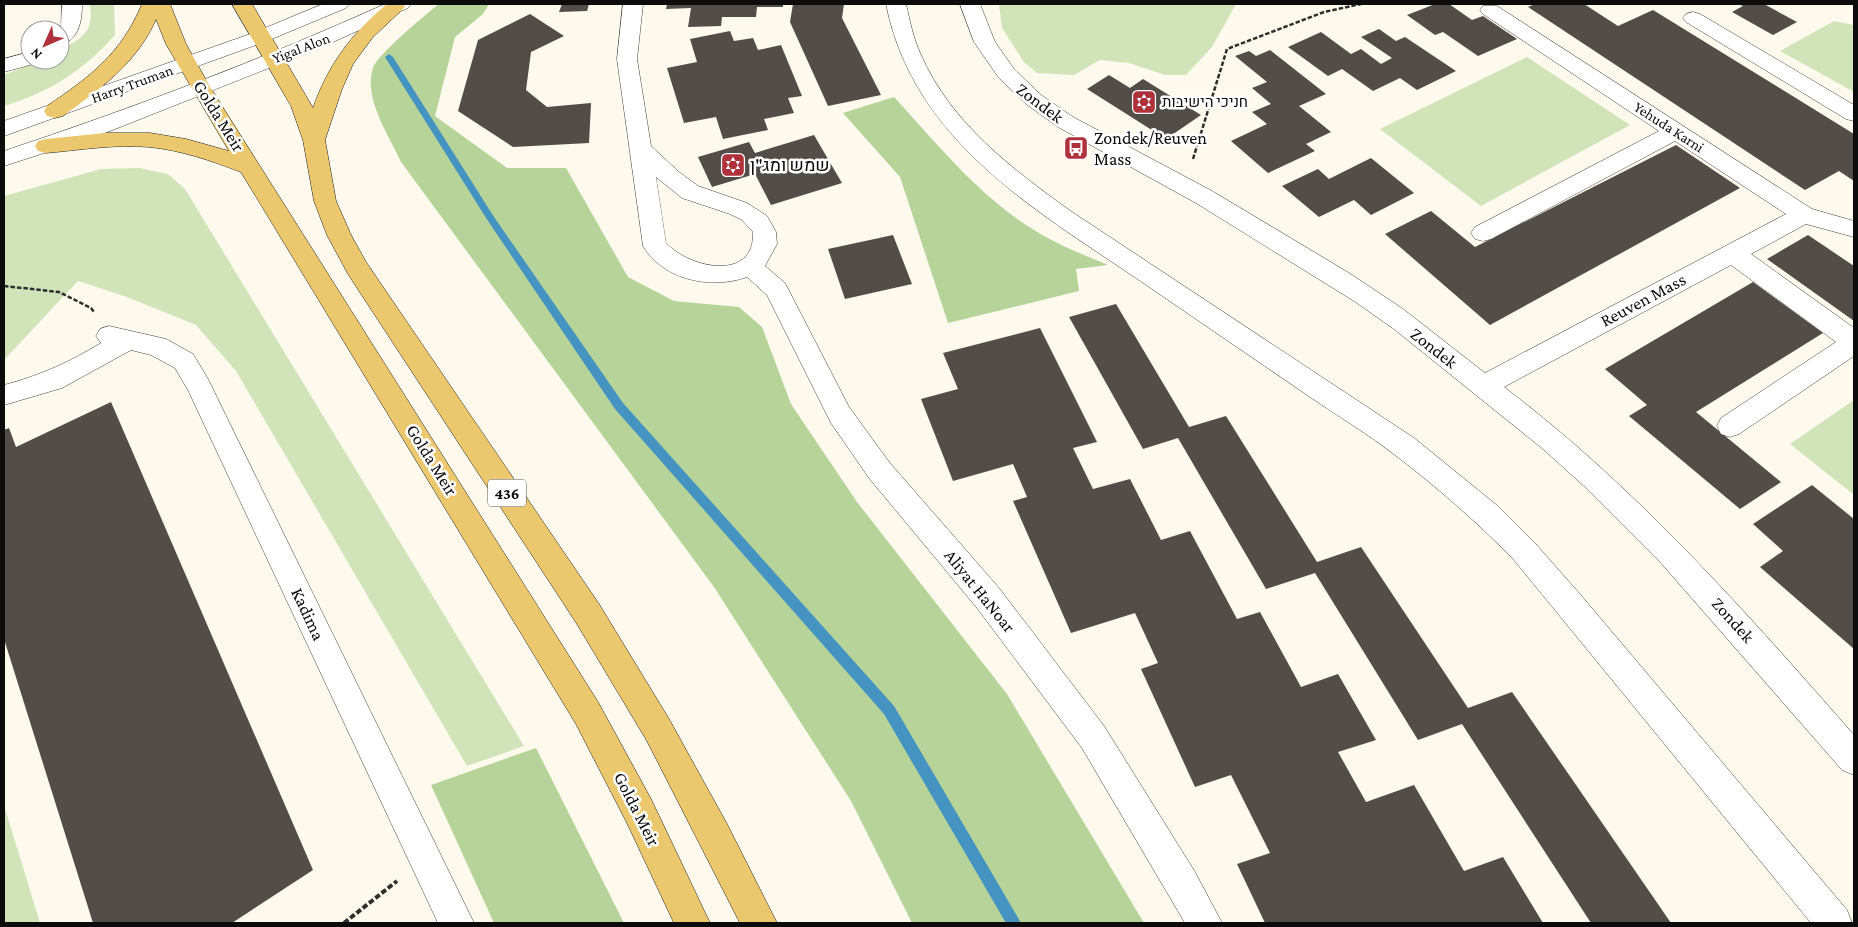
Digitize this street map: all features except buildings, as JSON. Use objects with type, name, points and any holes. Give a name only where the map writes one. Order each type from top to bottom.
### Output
[{"type":"main road","points":[[55,111],[100,79],[120,60],[142,29],[152,4]]},
{"type":"main road","name":"Golda Meir","points":[[160,4],[193,75],[587,713],[639,812],[692,923]]},
{"type":"main road","name":"436","points":[[242,4],[266,48],[302,106],[314,140],[325,201],[339,235],[357,268],[588,614],[658,730],[759,923]]},
{"type":"main road","points":[[314,140],[331,87],[344,61],[358,41],[398,5]]},
{"type":"main road","points":[[46,146],[103,142],[162,141],[222,156],[252,168]]},
{"type":"street","points":[[70,27],[72,4]]},
{"type":"street","name":"Yigal Alon","points":[[266,48],[340,4]]},
{"type":"street","points":[[633,4],[627,58],[655,246],[661,256],[674,265],[704,276],[719,275],[749,266],[759,257],[765,245],[765,232],[760,222],[743,209],[690,192],[642,149]]},
{"type":"street","points":[[896,4],[899,23],[930,90],[978,148],[1011,180],[1404,446],[1488,516],[1524,551],[1834,923]]},
{"type":"street","name":"Zondek","points":[[970,4],[980,35],[994,59],[1015,85],[1037,104],[1073,127],[1185,185],[1385,309],[1553,441],[1655,536],[1721,606],[1854,759]]},
{"type":"street","name":"Yigal Alon","points":[[193,75],[266,48],[348,29],[398,5]]},
{"type":"street","name":"Yehuda Karni","points":[[1490,10],[1804,215],[1854,229]]},
{"type":"street","points":[[1693,18],[1854,114]]},
{"type":"street","points":[[4,66],[20,61]]},
{"type":"street","name":"Harry Truman","points":[[4,129],[55,111],[193,75]]},
{"type":"street","name":"Harry Truman","points":[[4,159],[46,146],[193,75]]},
{"type":"street","points":[[1483,233],[1676,131]]},
{"type":"street","name":"Reuven Mass","points":[[1483,386],[1804,215]]},
{"type":"street","points":[[1730,426],[1854,342],[1732,253]]},
{"type":"street","name":"Aliyat HaNoar","points":[[749,266],[776,289],[840,415],[874,462],[988,598],[1093,737],[1183,884],[1204,923]]},
{"type":"street","points":[[4,395],[26,391],[59,379],[118,338]]},
{"type":"street","name":"Kadima","points":[[118,338],[157,346],[184,361],[199,386],[456,923]]},
{"type":"path","points":[[1185,185],[1227,49],[1324,12],[1361,4]]},
{"type":"path","points":[[4,286],[59,292],[91,308],[118,338]]},
{"type":"path","points":[[344,923],[424,859]]},
{"type":"green space","points":[[90,4],[114,4],[115,35],[103,48],[65,79],[36,94],[4,106],[4,75],[20,69],[70,70],[70,45],[85,33],[91,14]]},
{"type":"green space","points":[[439,4],[489,4],[483,14],[455,37],[435,116],[507,168],[566,168],[628,277],[674,301],[739,307],[762,327],[791,404],[857,502],[1007,694],[1144,923],[912,923],[851,801],[714,587],[401,162],[384,129],[371,92],[373,68],[376,62],[392,45]]},
{"type":"green space","points":[[999,4],[1236,4],[1212,47],[1186,75],[1165,75],[1129,63],[1100,60],[1074,75],[1037,73],[1024,62],[1002,28]]},
{"type":"green space","points":[[1834,21],[1854,25],[1854,92],[1780,51]]},
{"type":"green space","points":[[1527,57],[1630,125],[1481,206],[1380,129]]},
{"type":"green space","points":[[894,97],[965,174],[1004,209],[1055,242],[1108,265],[1076,269],[1079,291],[948,323],[900,177],[843,113]]},
{"type":"green space","points":[[139,168],[168,174],[185,189],[524,746],[467,766],[236,371],[196,325],[127,297],[78,281],[4,360],[4,196],[101,169]]},
{"type":"green space","points":[[1854,400],[1854,495],[1790,444]]},
{"type":"green space","points":[[536,748],[624,923],[494,923],[431,785]]},
{"type":"green space","points":[[4,805],[40,923],[4,923]]},
{"type":"waterway","points":[[389,57],[491,219],[619,406],[889,710],[1014,923]]},
{"type":"place","name":"חניכי הישיבות","points":[[1144,102]]},
{"type":"place","name":"Zondek/Reuven Mass","points":[[1076,148]]},
{"type":"place","name":"שמש ומג\"ן","points":[[733,165]]}]
